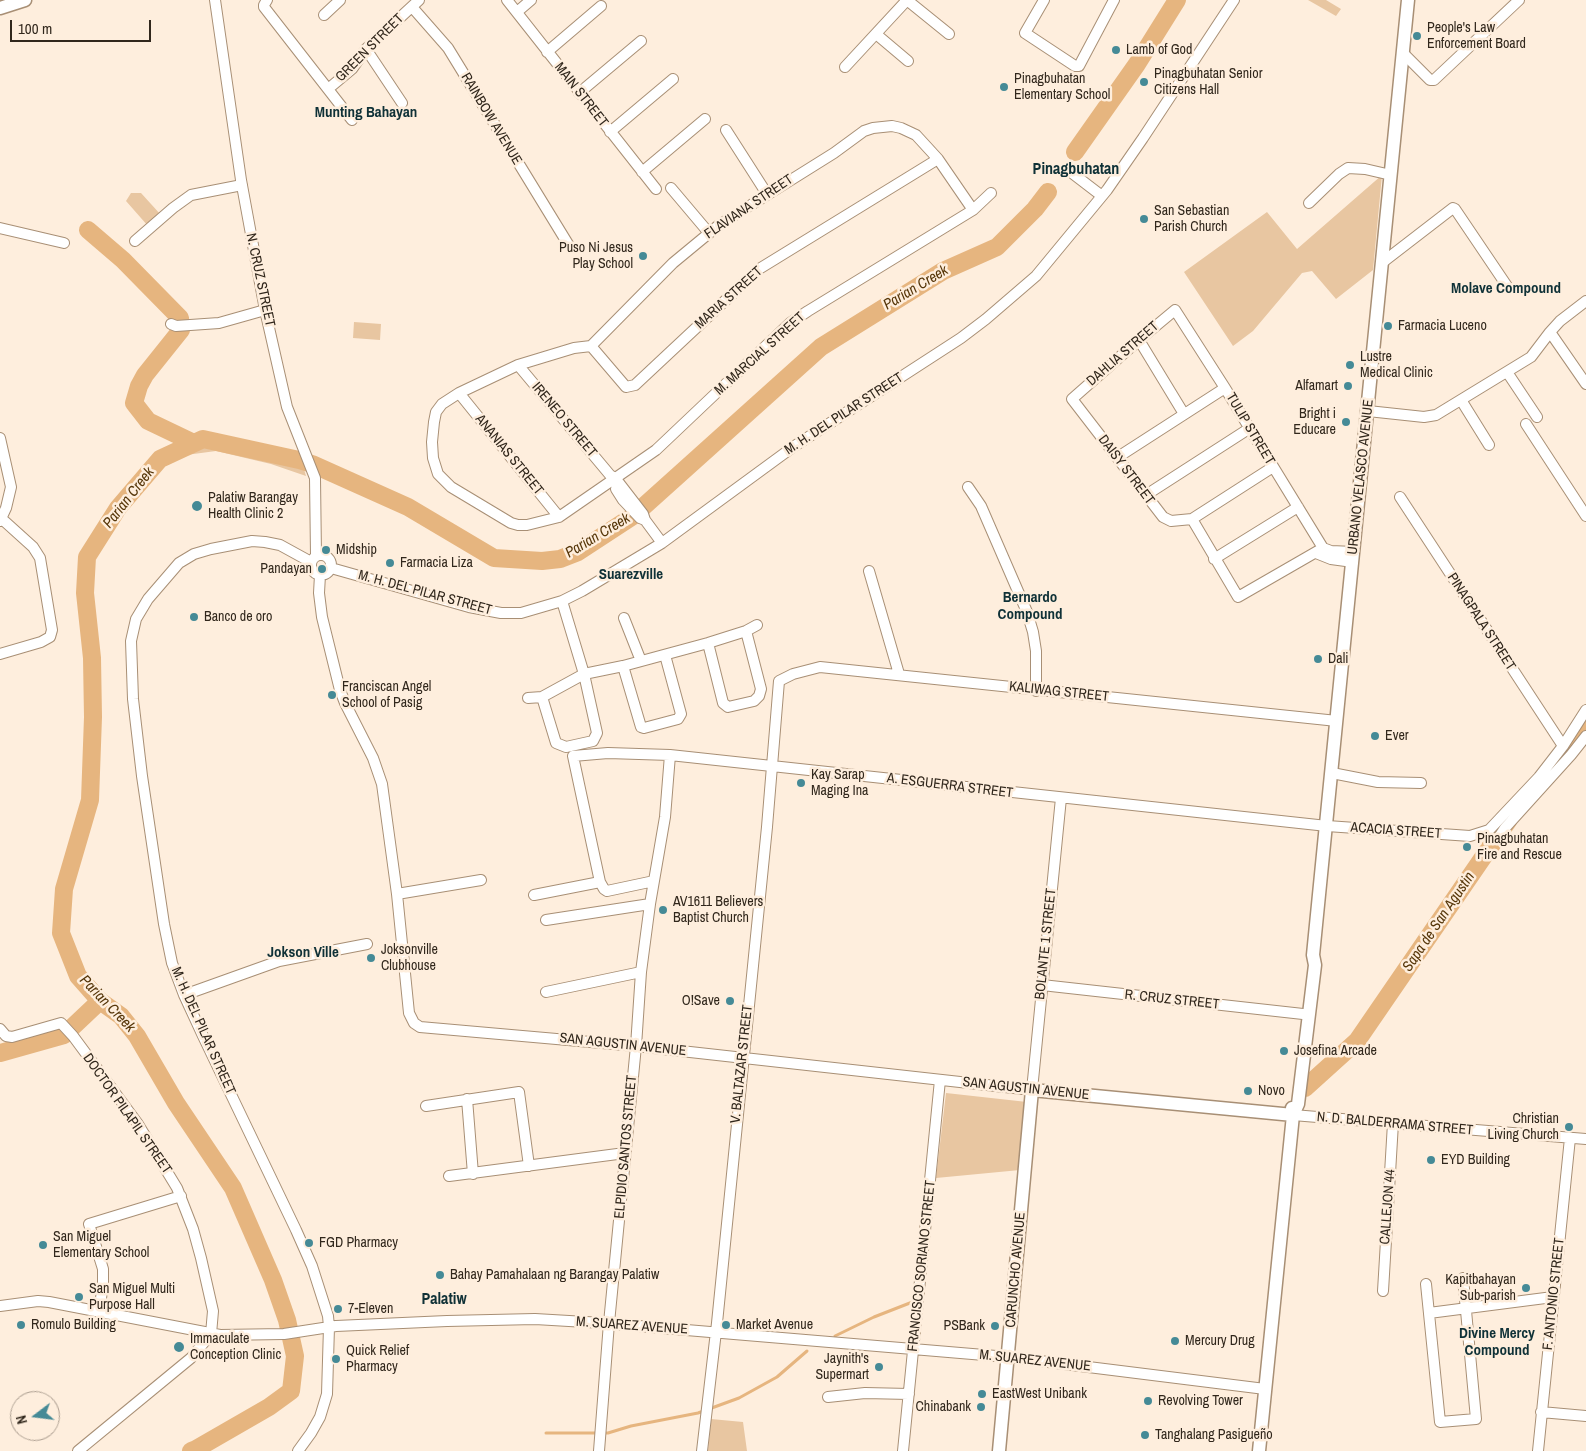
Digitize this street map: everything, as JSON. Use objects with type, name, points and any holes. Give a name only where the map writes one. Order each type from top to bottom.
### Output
[{"type":"main road","points":[[0,8],[25,0]]},
{"type":"main road","name":"URBANO VELASCO AVENUE","points":[[1293,1115],[1292,1103],[1303,1014],[1313,955],[1327,826],[1408,0]]},
{"type":"main road","name":"URBANO VELASCO AVENUE","points":[[1293,1115],[1298,1104],[1315,965],[1313,955]]},
{"type":"main road","name":"SAN AGUSTIN AVENUE","points":[[1032,1090],[1293,1115]]},
{"type":"main road","name":"CARUNCHO AVENUE","points":[[999,1451],[1032,1090]]},
{"type":"main road","points":[[1259,1451],[1293,1115]]},
{"type":"street","name":"N. CRUZ STREET","points":[[215,0],[242,185],[266,310],[287,407],[314,474],[314,559]]},
{"type":"street","points":[[267,0],[264,7],[352,120]]},
{"type":"street","points":[[324,15],[340,0]]},
{"type":"street","name":"MAIN STREET","points":[[506,0],[656,190]]},
{"type":"street","points":[[516,12],[530,0]]},
{"type":"street","points":[[845,68],[907,0],[949,34]]},
{"type":"street","points":[[1044,0],[1025,33],[1075,66],[1078,66],[1114,0]]},
{"type":"street","name":"M. H. DEL PILAR STREET","points":[[331,568],[469,607],[501,613],[521,613],[562,601],[582,591],[662,542],[793,447],[863,400],[930,359],[986,320],[1036,276],[1102,196],[1143,138],[1234,0]]},
{"type":"street","points":[[1403,53],[1430,80],[1434,80],[1519,0]]},
{"type":"street","name":"GREEN STREET","points":[[328,89],[352,70],[366,49],[416,3]]},
{"type":"street","name":"RAINBOW AVENUE","points":[[416,3],[448,48],[568,244]]},
{"type":"street","points":[[547,52],[601,6]]},
{"type":"street","points":[[876,34],[908,61]]},
{"type":"street","points":[[579,93],[641,42]]},
{"type":"street","points":[[366,49],[402,103]]},
{"type":"street","points":[[610,132],[673,79]]},
{"type":"street","points":[[642,172],[705,119]]},
{"type":"street","name":"FLAVIANA STREET","points":[[591,346],[673,263],[710,232],[834,153],[864,131],[892,126],[916,135],[938,159],[974,210]]},
{"type":"street","points":[[726,130],[767,194]]},
{"type":"street","name":"MARIA STREET","points":[[591,346],[626,387],[635,386],[759,269],[938,159]]},
{"type":"street","points":[[1309,203],[1339,174],[1348,168],[1366,169],[1391,175]]},
{"type":"street","points":[[1072,173],[1102,196]]},
{"type":"street","points":[[135,241],[191,195],[242,185]]},
{"type":"street","points":[[671,188],[710,232]]},
{"type":"street","name":"M. MARCIAL STREET","points":[[518,365],[459,393],[438,408],[434,422],[433,458],[438,474],[451,487],[518,526],[559,517],[656,450],[790,323],[974,210],[991,194]]},
{"type":"street","points":[[1383,262],[1454,208],[1507,286]]},
{"type":"street","points":[[0,228],[64,243]]},
{"type":"street","points":[[1368,411],[1424,417],[1436,415],[1531,358],[1560,321],[1586,301]]},
{"type":"street","points":[[176,325],[219,323],[266,310]]},
{"type":"street","name":"DAHLIA STREET","points":[[1072,399],[1176,310]]},
{"type":"street","name":"TULIP STREET","points":[[1176,310],[1298,507],[1320,550]]},
{"type":"street","points":[[1550,332],[1586,384]]},
{"type":"street","points":[[1139,340],[1184,414]]},
{"type":"street","points":[[518,365],[574,348],[591,346]]},
{"type":"street","name":"IRENEO STREET","points":[[518,365],[613,479],[662,542]]},
{"type":"street","points":[[1507,372],[1536,417]]},
{"type":"street","points":[[1118,457],[1225,388]]},
{"type":"street","name":"ANANIAS STREET","points":[[459,393],[559,517]]},
{"type":"street","name":"DAISY STREET","points":[[1072,399],[1163,517],[1171,520],[1192,519]]},
{"type":"street","points":[[1461,400],[1489,445]]},
{"type":"street","points":[[1526,424],[1586,516]]},
{"type":"street","points":[[1146,495],[1250,428]]},
{"type":"street","points":[[0,438],[10,479],[10,497],[1,520],[34,547],[40,558],[52,630],[50,637],[42,642],[0,654]]},
{"type":"street","points":[[1273,468],[1192,519],[1238,597],[1320,550],[1331,559],[1354,557]]},
{"type":"street","points":[[968,487],[981,506],[1027,612],[1036,651],[1036,690]]},
{"type":"street","name":"PINAGPALA STREET","points":[[1400,497],[1563,746]]},
{"type":"street","points":[[1214,559],[1298,507]]},
{"type":"street","name":"M. H. DEL PILAR STREET","points":[[298,1451],[320,1417],[327,1394],[328,1316],[312,1266],[184,995],[172,963],[164,924],[142,776],[133,699],[130,641],[136,619],[148,599],[179,563],[194,554],[211,548],[252,541],[274,542],[314,559]]},
{"type":"street","points":[[323,554],[331,561],[331,568],[327,574],[320,575],[313,572],[314,559],[323,554]]},
{"type":"street","points":[[869,571],[899,674]]},
{"type":"street","name":"SAN AGUSTIN AVENUE","points":[[320,575],[319,593],[322,617],[340,690],[345,704],[373,758],[382,784],[398,894],[409,1013],[414,1024],[426,1028],[636,1046],[1032,1090]]},
{"type":"street","points":[[542,697],[556,743],[566,747],[594,741],[597,733],[584,674],[562,601]]},
{"type":"street","points":[[624,618],[641,661]]},
{"type":"street","points":[[528,698],[542,697],[584,674],[623,666],[708,643],[746,631],[757,625]]},
{"type":"street","points":[[708,643],[723,703],[728,707],[754,701],[759,696],[761,689],[746,631]]},
{"type":"street","points":[[623,666],[641,727],[644,728],[678,719],[681,714],[665,655]]},
{"type":"street","name":"KALIWAG STREET","points":[[781,678],[820,667],[1337,721]]},
{"type":"street","name":"V. BALTAZAR STREET","points":[[702,1451],[716,1333],[772,766],[778,685],[781,678]]},
{"type":"street","name":"ACACIA STREET","points":[[1327,826],[1457,836],[1470,836],[1490,830],[1539,777],[1563,746],[1586,710]]},
{"type":"street","points":[[1499,837],[1505,828],[1572,755],[1586,736]]},
{"type":"street","name":"A. ESGUERRA STREET","points":[[600,882],[573,756],[608,753],[670,755],[1327,826]]},
{"type":"street","name":"ELPIDIO SANTOS STREET","points":[[599,1451],[641,972],[650,904],[665,817],[670,755]]},
{"type":"street","points":[[1332,772],[1378,782],[1421,784]]},
{"type":"street","name":"BOLANTE 1 STREET","points":[[1032,1090],[1061,798]]},
{"type":"street","points":[[398,894],[481,880]]},
{"type":"street","points":[[534,895],[600,882],[607,891],[654,881]]},
{"type":"street","points":[[546,920],[650,904]]},
{"type":"street","points":[[184,995],[280,961],[367,944]]},
{"type":"street","points":[[546,992],[641,972]]},
{"type":"street","name":"R. CRUZ STREET","points":[[1042,985],[1303,1014]]},
{"type":"street","name":"DOCTOR PILAPIL STREET","points":[[0,1029],[6,1036],[12,1037],[60,1023],[68,1030],[138,1124],[178,1188],[193,1229],[206,1276],[212,1311],[211,1334]]},
{"type":"street","name":"FRANCISCO SORIANO STREET","points":[[903,1451],[940,1080]]},
{"type":"street","points":[[426,1106],[519,1092],[529,1166]]},
{"type":"street","points":[[467,1099],[473,1174]]},
{"type":"street","name":"N. D. BALDERRAMA STREET","points":[[1293,1115],[1586,1139]]},
{"type":"street","name":"CALLEJON 44","points":[[1383,1290],[1394,1123]]},
{"type":"street","name":"F. ANTONIO STREET","points":[[1538,1451],[1570,1138]]},
{"type":"street","points":[[449,1176],[625,1153]]},
{"type":"street","points":[[99,1311],[103,1285],[103,1269],[90,1224],[181,1196]]},
{"type":"street","points":[[1426,1284],[1440,1422],[1476,1419],[1463,1278]]},
{"type":"street","points":[[1429,1313],[1554,1297]]},
{"type":"street","name":"M. SUAREZ AVENUE","points":[[0,1306],[38,1300],[211,1334],[284,1334],[329,1327],[447,1321],[532,1320],[609,1323],[812,1342],[914,1348],[1008,1357],[1265,1389]]},
{"type":"street","points":[[78,1451],[191,1358],[211,1334]]},
{"type":"street","points":[[828,1397],[865,1393],[909,1394]]},
{"type":"street","points":[[1541,1412],[1586,1416]]},
{"type":"shaded area","points":[[1308,0],[1326,0],[1341,9],[1336,16]]},
{"type":"shaded area","points":[[1382,175],[1373,270],[1336,299],[1312,271],[1302,273],[1253,331],[1233,346],[1184,272],[1267,212],[1297,249]]},
{"type":"shaded area","points":[[131,193],[141,193],[161,215],[148,226],[126,201]]},
{"type":"shaded area","points":[[354,322],[381,324],[380,340],[353,338]]},
{"type":"shaded area","points":[[221,444],[250,451],[304,469],[306,476],[271,464],[216,451],[186,455],[185,451],[196,446]]},
{"type":"shaded area","points":[[946,1093],[1027,1102],[1020,1170],[936,1178]]},
{"type":"shaded area","points":[[711,1419],[743,1422],[747,1451],[708,1451]]},
{"type":"waterway","name":"Parian Creek","points":[[1075,152],[1137,64],[1177,0]]},
{"type":"waterway","name":"Parian Creek","points":[[191,1451],[269,1407],[291,1391],[295,1356],[287,1320],[273,1280],[233,1188],[176,1103],[137,1036],[121,1016],[100,1001],[78,976],[61,933],[64,889],[90,800],[93,717],[92,658],[85,593],[87,557],[118,508],[160,459],[203,439],[312,464],[408,507],[494,558],[542,561],[560,559],[578,552],[633,516],[821,347],[943,271],[997,247],[1035,209],[1048,192]]},
{"type":"waterway","points":[[88,230],[123,260],[180,318],[181,330],[145,375],[139,386],[134,403],[148,421],[194,443]]},
{"type":"waterway","name":"Sapa de San Agustin","points":[[1542,780],[1586,726]]},
{"type":"waterway","name":"Sapa de San Agustin","points":[[1305,1088],[1357,1041],[1508,821]]},
{"type":"waterway","points":[[0,1053],[64,1035],[100,1001]]},
{"type":"waterway","name":"Sapa de San Agustin","points":[[835,1336],[874,1317],[915,1301]]},
{"type":"waterway","name":"Sapa de San Agustin","points":[[546,1433],[608,1433],[631,1426],[698,1413],[739,1398],[777,1377],[807,1351]]},
{"type":"place","name":"People's Law Enforcement Board","points":[[1417,36]]},
{"type":"place","name":"Lamb of God","points":[[1116,50]]},
{"type":"place","name":"Pinagbuhatan Senior Citizens Hall","points":[[1144,82]]},
{"type":"place","name":"Pinagbuhatan Elementary School","points":[[1004,87]]},
{"type":"place","name":"San Sebastian Parish Church","points":[[1144,219]]},
{"type":"place","name":"Puso Ni Jesus Play School","points":[[643,256]]},
{"type":"place","name":"Farmacia Luceno","points":[[1388,326]]},
{"type":"place","name":"Lustre Medical Clinic","points":[[1350,365]]},
{"type":"place","name":"Alfamart","points":[[1348,386]]},
{"type":"place","name":"Bright i Educare","points":[[1346,422]]},
{"type":"place","name":"Palatiw Barangay Health Clinic 2","points":[[197,506]]},
{"type":"place","name":"Midship","points":[[326,550]]},
{"type":"place","name":"Farmacia Liza","points":[[390,563]]},
{"type":"place","name":"Pandayan","points":[[322,569]]},
{"type":"place","name":"Banco de oro","points":[[194,617]]},
{"type":"place","name":"Dali","points":[[1318,659]]},
{"type":"place","name":"Franciscan Angel School of Pasig","points":[[332,695]]},
{"type":"place","name":"Ever","points":[[1375,736]]},
{"type":"place","name":"Kay Sarap Maging Ina","points":[[801,783]]},
{"type":"place","name":"Pinagbuhatan Fire and Rescue","points":[[1467,847]]},
{"type":"place","name":"AV1611 Believers Baptist Church","points":[[663,910]]},
{"type":"place","name":"Joksonville Clubhouse","points":[[371,958]]},
{"type":"place","name":"O!Save","points":[[730,1001]]},
{"type":"place","name":"Josefina Arcade","points":[[1284,1051]]},
{"type":"place","name":"Novo","points":[[1248,1091]]},
{"type":"place","name":"Christian Living Church","points":[[1569,1127]]},
{"type":"place","name":"EYD Building","points":[[1431,1160]]},
{"type":"place","name":"FGD Pharmacy","points":[[309,1243]]},
{"type":"place","name":"San Miguel Elementary School","points":[[43,1245]]},
{"type":"place","name":"Bahay Pamahalaan ng Barangay Palatiw","points":[[440,1275]]},
{"type":"place","name":"Kapitbahayan Sub-parish","points":[[1526,1288]]},
{"type":"place","name":"San Miguel Multi Purpose Hall","points":[[79,1297]]},
{"type":"place","name":"7-Eleven","points":[[338,1309]]},
{"type":"place","name":"Romulo Building","points":[[21,1325]]},
{"type":"place","name":"Market Avenue","points":[[726,1325]]},
{"type":"place","name":"PSBank","points":[[995,1326]]},
{"type":"place","name":"Mercury Drug","points":[[1175,1341]]},
{"type":"place","name":"Immaculate Conception Clinic","points":[[179,1347]]},
{"type":"place","name":"Quick Relief Pharmacy","points":[[336,1359]]},
{"type":"place","name":"Jaynith's Supermart","points":[[879,1367]]},
{"type":"place","name":"EastWest Unibank","points":[[982,1394]]},
{"type":"place","name":"Revolving Tower","points":[[1148,1401]]},
{"type":"place","name":"Chinabank","points":[[981,1407]]},
{"type":"place","name":"Tanghalang Pasigueño","points":[[1145,1435]]},
{"type":"district","name":"Munting Bahayan","points":[[366,113]]},
{"type":"district","name":"Pinagbuhatan","points":[[1076,170]]},
{"type":"district","name":"Molave Compound","points":[[1506,289]]},
{"type":"district","name":"Suarezville","points":[[631,575]]},
{"type":"district","name":"Bernardo Compound","points":[[1030,606]]},
{"type":"district","name":"Jokson Ville","points":[[303,953]]},
{"type":"district","name":"Palatiw","points":[[444,1300]]},
{"type":"district","name":"Divine Mercy Compound","points":[[1497,1342]]}]
